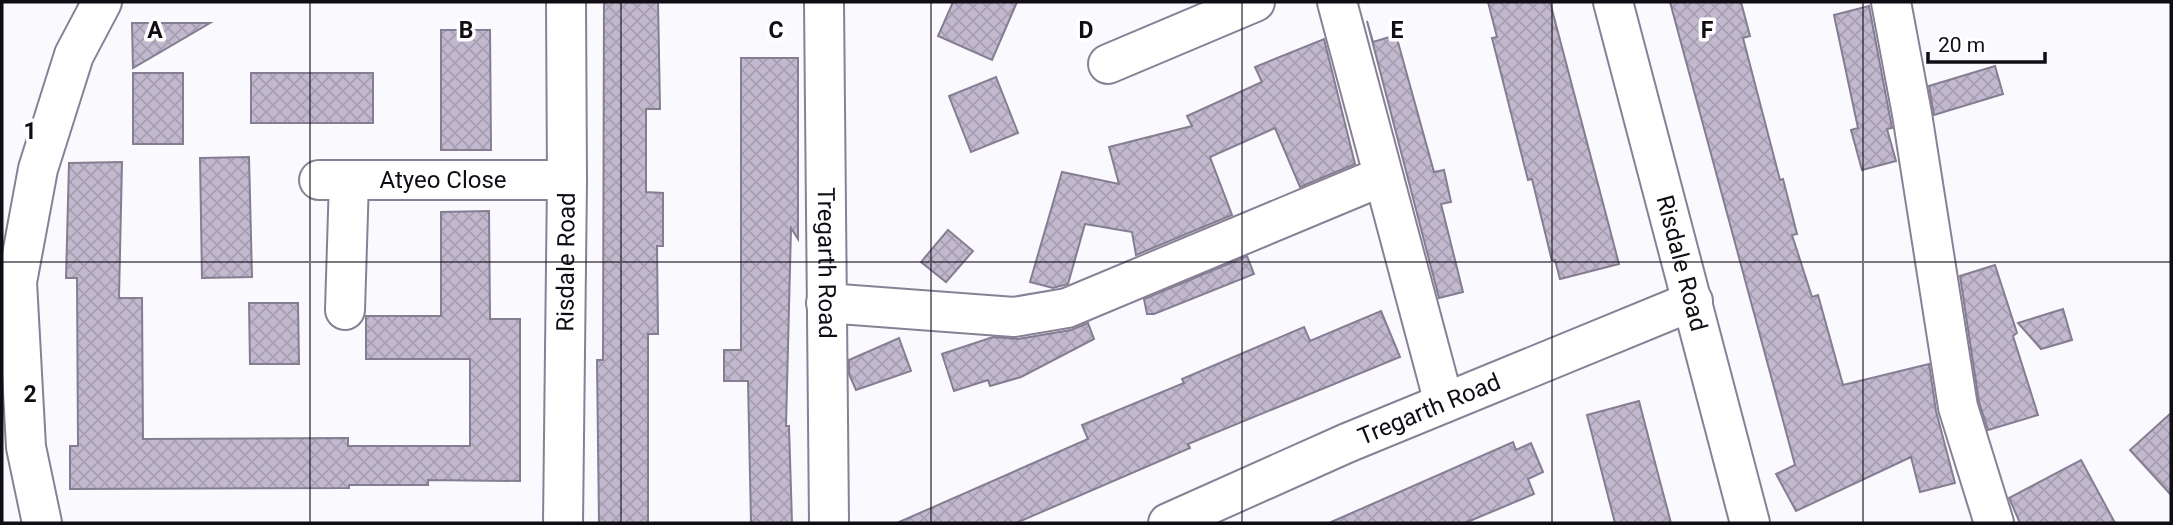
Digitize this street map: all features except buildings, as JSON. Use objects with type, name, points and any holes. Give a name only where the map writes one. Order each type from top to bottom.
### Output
[{"type":"street","points":[[42,523],[14,448],[17,282],[38,169],[74,55],[102,2]]},
{"type":"street","name":"Risdale Road","points":[[563,523],[568,180],[566,2]]},
{"type":"street","name":"Tregarth Road","points":[[824,2],[829,523]]},
{"type":"street","points":[[1108,64],[1255,2]]},
{"type":"street","points":[[1336,2],[1444,403]]},
{"type":"street","name":"Risdale Road","points":[[1613,2],[1750,523]]},
{"type":"street","points":[[1891,2],[1958,407],[1994,523]]},
{"type":"street","points":[[827,303],[1014,317],[1067,308],[1384,176]]},
{"type":"street","name":"Atyeo Close","points":[[345,310],[334,180],[568,180]]},
{"type":"street","name":"Tregarth Road","points":[[1168,523],[1444,403],[1693,300]]}]
